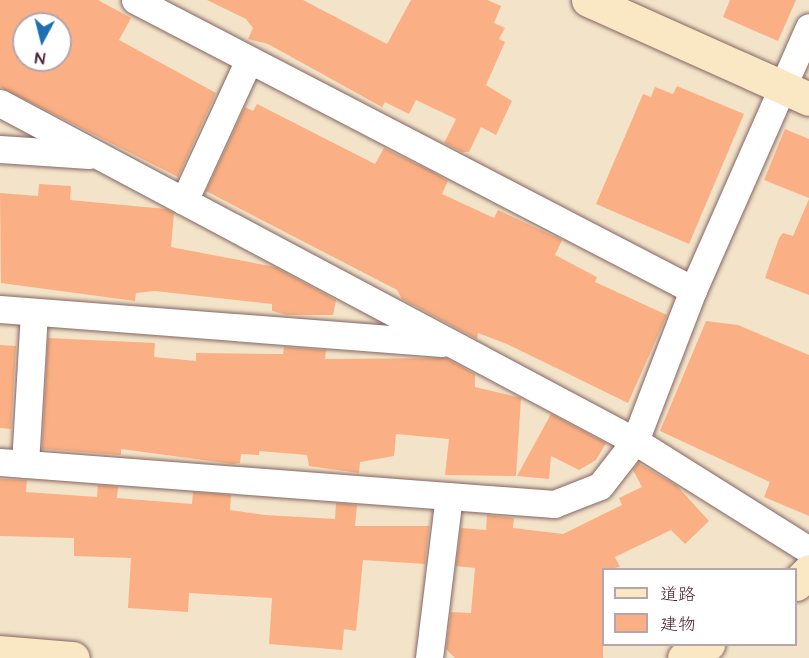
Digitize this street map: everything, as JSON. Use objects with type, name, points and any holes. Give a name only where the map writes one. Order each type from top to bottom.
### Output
[{"type":"street","points":[[588,0],[796,94]]},
{"type":"street","points":[[148,3],[249,60],[693,290]]},
{"type":"street","points":[[34,312],[12,463],[554,504],[600,486],[635,441],[693,290],[796,94],[809,27]]},
{"type":"street","points":[[184,201],[249,60]]},
{"type":"street","points":[[0,103],[635,441],[809,550]]},
{"type":"street","points":[[0,149],[100,156]]},
{"type":"street","points":[[0,309],[452,344]]},
{"type":"street","points":[[429,658],[448,496]]},
{"type":"street","points":[[797,582],[809,571]]},
{"type":"street","points":[[684,658],[706,646]]},
{"type":"street","points":[[0,652],[73,658]]},
{"type":"building","points":[[0,0],[98,0],[131,18],[119,40],[216,93],[178,177],[0,87]]},
{"type":"building","points":[[207,0],[303,0],[387,44],[411,0],[487,0],[501,6],[494,23],[505,28],[499,39],[505,42],[486,85],[512,101],[496,135],[481,127],[469,152],[462,152],[444,143],[456,119],[416,100],[409,114],[385,102],[382,107],[268,44],[248,39],[253,28],[246,19]]},
{"type":"building","points":[[730,0],[796,0],[778,41],[723,17]]},
{"type":"building","points":[[677,86],[744,114],[689,244],[596,204],[643,94],[651,97],[655,87],[673,94]]},
{"type":"building","points":[[257,104],[375,164],[384,148],[431,171],[448,181],[442,194],[494,218],[498,210],[562,240],[555,255],[597,277],[595,282],[667,315],[628,403],[507,344],[478,333],[477,339],[473,337],[402,299],[397,290],[206,191],[245,107],[253,111]]},
{"type":"building","points":[[785,129],[809,139],[809,198],[764,180]]},
{"type":"building","points":[[39,184],[71,186],[70,200],[166,209],[174,213],[171,247],[275,267],[336,300],[333,315],[287,315],[272,311],[272,304],[155,291],[136,293],[135,301],[1,283],[0,193],[38,196]]},
{"type":"building","points":[[809,199],[809,295],[765,278],[779,238],[783,233],[793,236]]},
{"type":"building","points":[[706,321],[738,325],[809,355],[809,516],[764,497],[770,482],[660,431]]},
{"type":"building","points":[[48,338],[155,343],[154,357],[196,361],[196,353],[283,354],[284,347],[326,350],[325,359],[446,358],[475,374],[475,387],[521,398],[516,476],[445,475],[449,439],[396,434],[394,456],[360,462],[359,473],[309,466],[307,455],[259,451],[259,455],[241,454],[240,463],[233,464],[121,449],[121,455],[42,449]]},
{"type":"building","points":[[0,345],[16,346],[11,429],[0,428]]},
{"type":"building","points":[[551,414],[606,443],[596,460],[579,470],[551,456],[549,479],[517,476]]},
{"type":"building","points":[[638,463],[676,485],[709,521],[685,544],[671,530],[615,557],[620,567],[602,568],[603,658],[455,658],[446,649],[451,612],[471,613],[475,568],[456,566],[461,528],[486,530],[487,515],[514,518],[513,528],[563,534],[622,505],[619,498],[642,487],[633,470]]},
{"type":"building","points":[[0,479],[27,480],[26,492],[97,497],[98,485],[118,487],[117,498],[192,504],[193,492],[231,495],[230,510],[265,515],[335,519],[336,503],[357,505],[355,526],[429,526],[425,564],[363,560],[356,631],[344,629],[342,650],[269,644],[272,598],[189,593],[188,612],[128,608],[131,558],[74,556],[74,538],[0,536]]}]
